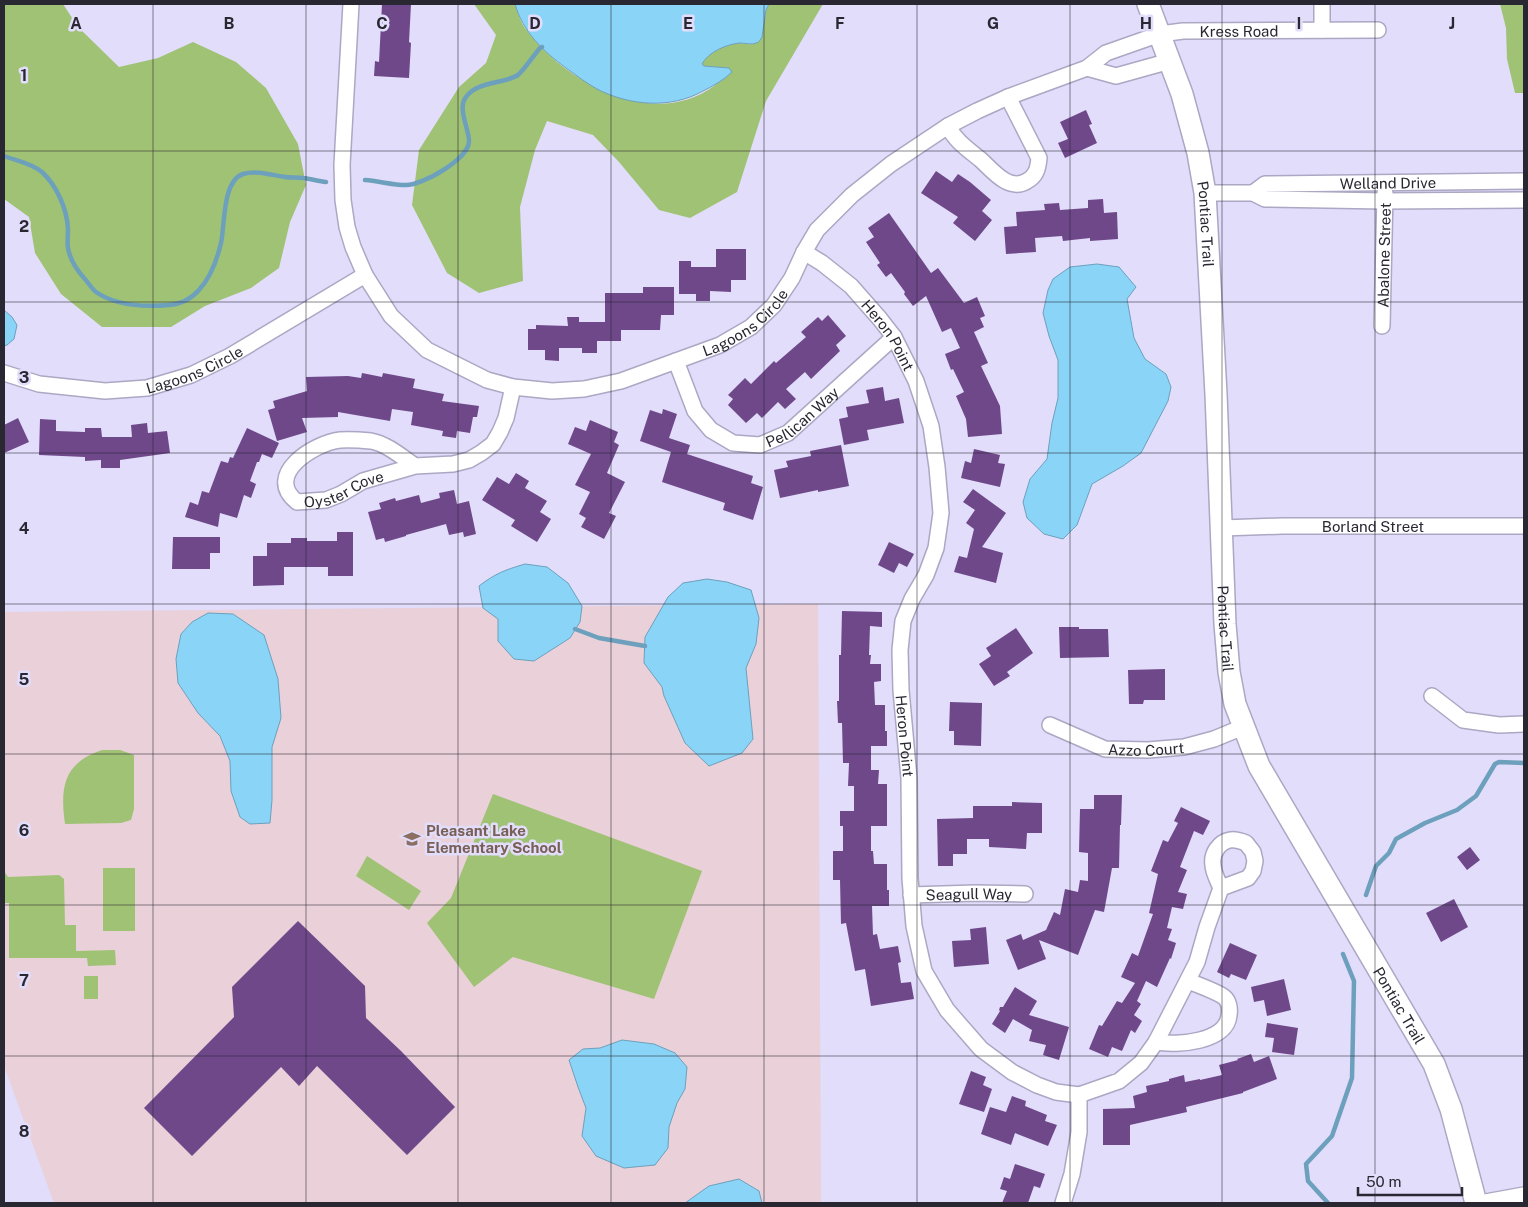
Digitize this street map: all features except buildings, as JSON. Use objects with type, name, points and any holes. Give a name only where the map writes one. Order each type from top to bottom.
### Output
[{"type":"main road","name":"Pontiac Trail","points":[[1148,4],[1170,61],[1190,122],[1206,193],[1225,624],[1229,672],[1236,704],[1259,766],[1434,1064],[1452,1109],[1476,1203]]},
{"type":"street","name":"Lagoons Circle","points":[[350,4],[342,165],[343,200],[347,227],[353,247],[366,275],[391,316],[427,350],[487,380],[514,387],[552,391],[584,389],[621,381],[720,345],[751,327],[774,305],[792,278],[817,230],[852,195],[891,164],[948,126],[977,111],[1008,97],[1087,68],[1106,53],[1160,34]]},
{"type":"street","points":[[1322,4],[1322,30]]},
{"type":"street","name":"Kress Road","points":[[1160,34],[1183,31],[1378,30]]},
{"type":"street","points":[[1087,68],[1116,76],[1170,61]]},
{"type":"street","points":[[948,126],[953,136],[996,174],[1012,184],[1022,184],[1033,178],[1038,168],[1039,158],[1008,97]]},
{"type":"street","name":"Welland Drive","points":[[1253,193],[1265,184],[1524,181]]},
{"type":"street","name":"Abalone Street","points":[[1382,326],[1385,183]]},
{"type":"street","name":"Welland Drive","points":[[1206,193],[1253,193],[1265,199],[1384,201],[1524,200]]},
{"type":"street","name":"Heron Point","points":[[804,252],[851,286],[894,337],[916,381],[931,426],[941,513],[936,548],[926,574],[912,599],[903,621],[900,650],[901,690],[909,778],[911,895],[914,926],[924,971],[946,1010],[981,1048],[1012,1072],[1037,1085],[1056,1092],[1079,1095],[1119,1081],[1142,1063],[1156,1042],[1188,981],[1221,888]]},
{"type":"street","name":"Lagoons Circle","points":[[4,373],[38,384],[106,391],[148,388],[191,375],[230,356],[366,275]]},
{"type":"street","name":"Pellican Way","points":[[676,361],[695,412],[711,430],[733,443],[760,445],[788,433],[894,337]]},
{"type":"street","name":"Oyster Cove","points":[[415,466],[393,451],[374,442],[340,440],[320,446],[297,460],[289,469],[286,481],[287,491],[297,502],[326,500],[341,494],[363,481],[415,466],[453,464],[469,460],[493,444],[506,418],[514,387]]},
{"type":"street","name":"Borland Street","points":[[1222,528],[1524,526]]},
{"type":"street","points":[[1432,696],[1462,720],[1499,725],[1524,724]]},
{"type":"street","name":"Azzo Court","points":[[1050,725],[1105,749],[1148,750],[1199,743],[1243,727]]},
{"type":"street","name":"Seagull Way","points":[[911,895],[1025,894]]},
{"type":"street","points":[[1156,1042],[1166,1044],[1189,1043],[1210,1037],[1225,1028],[1230,1012],[1229,1005],[1224,997],[1188,981]]},
{"type":"street","points":[[1063,1203],[1072,1174],[1078,1132],[1079,1095]]},
{"type":"street","points":[[1480,1203],[1524,1195]]},
{"type":"shaded area","name":"Pleasant Lake Elementary School","points":[[818,604],[821,1203],[54,1203],[4,1066],[4,612]]},
{"type":"green space","points":[[4,4],[63,4],[78,27],[119,67],[158,58],[193,42],[236,62],[266,88],[298,144],[306,185],[290,222],[279,268],[251,288],[205,306],[171,327],[102,327],[61,294],[35,253],[29,217],[4,199]]},
{"type":"green space","points":[[474,4],[515,4],[525,28],[542,48],[562,66],[586,82],[611,94],[638,102],[664,104],[690,99],[714,86],[729,68],[704,66],[702,64],[708,56],[723,47],[739,43],[752,44],[762,37],[766,10],[769,4],[823,4],[766,101],[737,192],[690,218],[659,210],[619,162],[593,135],[547,121],[535,150],[520,207],[523,281],[479,293],[447,273],[412,205],[419,150],[459,87],[486,63],[496,35]]},
{"type":"green space","points":[[1500,4],[1524,4],[1524,93],[1515,93],[1507,59],[1506,28]]},
{"type":"green space","points":[[102,750],[120,750],[134,755],[134,809],[131,820],[121,823],[65,824],[63,799],[67,778],[79,762],[89,755]]},
{"type":"green space","points":[[493,794],[702,871],[654,999],[513,957],[474,987],[427,923],[451,898]]},
{"type":"green space","points":[[367,856],[421,891],[409,910],[356,876]]},
{"type":"green space","points":[[103,868],[135,868],[135,931],[103,931]]},
{"type":"green space","points":[[4,871],[8,877],[59,875],[64,879],[65,925],[76,925],[76,951],[115,950],[116,965],[88,966],[87,958],[9,958],[9,903],[4,903]]},
{"type":"green space","points":[[84,976],[98,976],[98,999],[84,999]]},
{"type":"water","points":[[515,4],[769,4],[766,10],[762,37],[757,43],[740,43],[724,47],[713,52],[702,64],[704,66],[729,68],[732,72],[729,75],[691,97],[678,101],[650,103],[637,102],[610,95],[593,87],[566,68],[549,55],[535,40],[523,23]]},
{"type":"water","points":[[1097,264],[1119,267],[1136,287],[1127,299],[1134,338],[1145,359],[1166,374],[1171,387],[1168,401],[1141,453],[1092,484],[1077,525],[1063,539],[1044,534],[1027,518],[1023,502],[1030,479],[1047,459],[1058,398],[1058,360],[1043,313],[1048,290],[1053,279],[1070,267]]},
{"type":"water","points":[[4,310],[17,325],[14,339],[4,346]]},
{"type":"water","points":[[525,564],[547,567],[568,583],[582,606],[580,622],[570,638],[534,661],[514,659],[498,641],[498,619],[483,608],[479,586],[501,572]]},
{"type":"water","points":[[707,579],[727,582],[751,590],[759,618],[756,644],[746,668],[753,739],[742,753],[709,766],[685,743],[664,696],[662,687],[644,663],[645,637],[668,597],[683,583]]},
{"type":"water","points":[[208,613],[233,614],[264,635],[278,679],[281,718],[272,747],[270,823],[250,824],[240,817],[231,791],[230,761],[220,736],[198,713],[178,683],[176,659],[181,634],[192,622]]},
{"type":"water","points":[[622,1040],[654,1044],[675,1053],[687,1067],[685,1089],[677,1103],[669,1127],[668,1148],[655,1165],[624,1168],[596,1156],[582,1136],[586,1108],[569,1060],[583,1049],[600,1048]]},
{"type":"water","points":[[739,1179],[759,1191],[762,1203],[685,1203],[709,1186]]},
{"type":"waterway","points":[[365,180],[401,185],[414,184],[433,176],[454,163],[467,148],[469,141],[463,113],[466,97],[484,85],[518,75],[542,47]]},
{"type":"waterway","points":[[4,156],[38,169],[52,184],[66,214],[70,256],[76,268],[93,289],[104,297],[122,303],[151,306],[182,302],[193,296],[203,285],[218,256],[228,194],[236,178],[243,174],[259,173],[326,182]]},
{"type":"waterway","points":[[575,629],[599,638],[645,646]]},
{"type":"waterway","points":[[1366,895],[1376,866],[1389,853],[1396,839],[1425,823],[1457,810],[1476,796],[1495,764],[1499,762],[1524,763]]},
{"type":"waterway","points":[[1328,1203],[1308,1181],[1306,1164],[1332,1136],[1352,1078],[1354,981],[1343,954]]},
{"type":"place","name":"Pleasant Lake Elementary School","points":[[412,839]]}]
